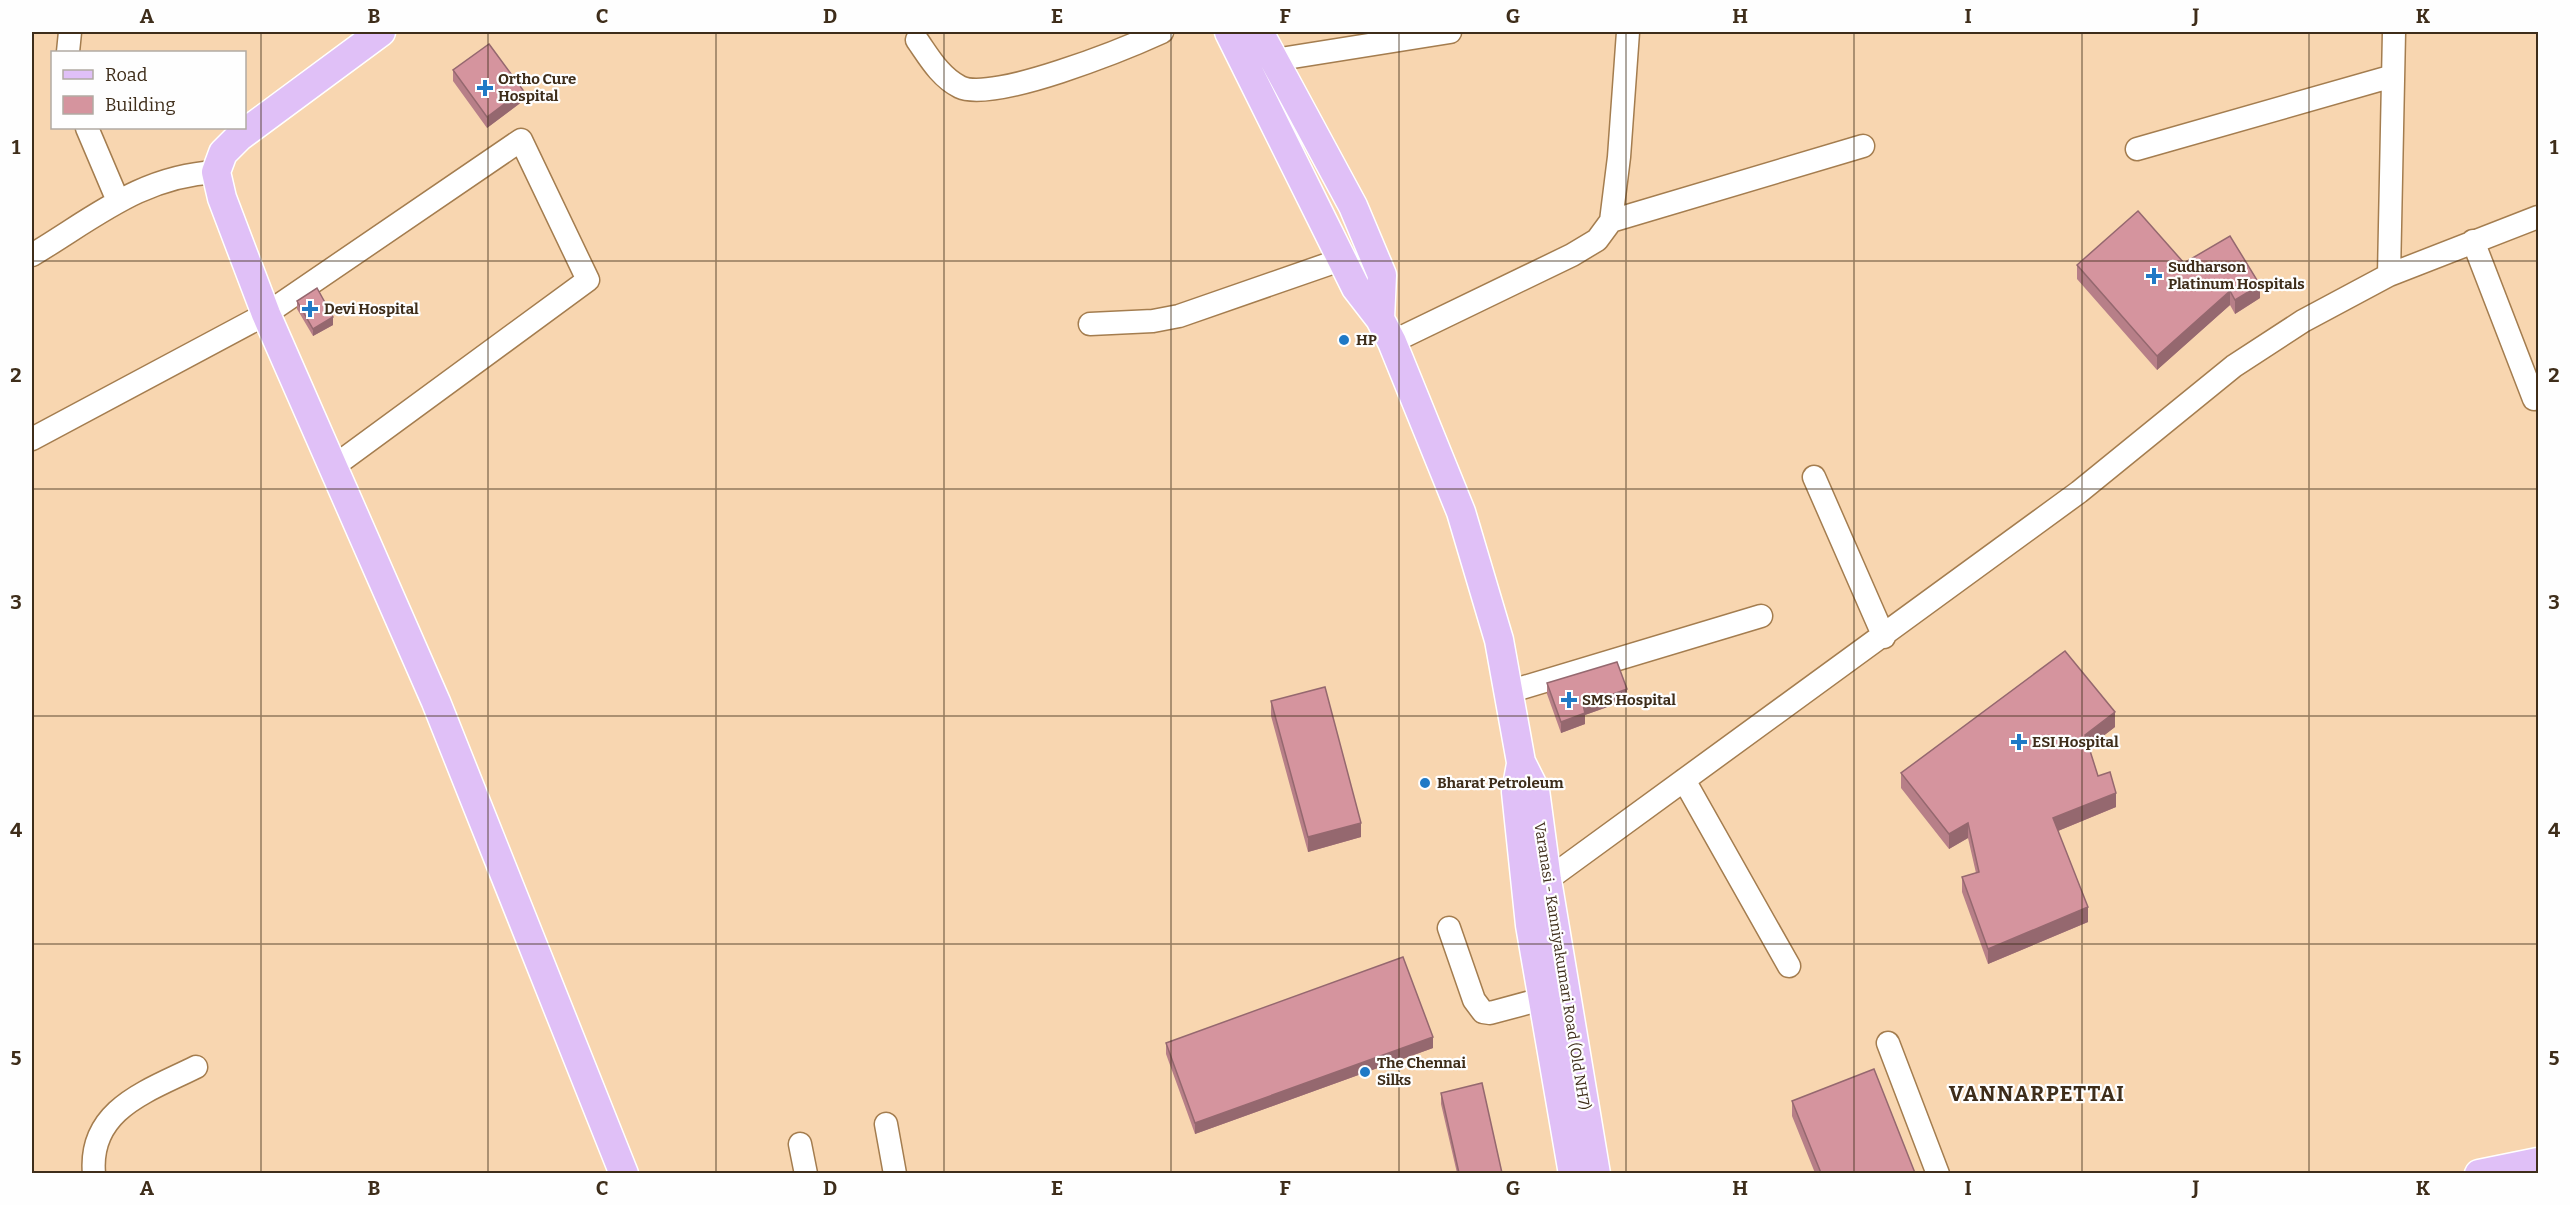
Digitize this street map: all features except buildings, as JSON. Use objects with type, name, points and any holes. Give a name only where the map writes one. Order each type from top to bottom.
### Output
[{"type":"main road","points":[[381,32],[240,137],[223,153],[216,172],[222,198],[266,314],[436,702],[624,1173]]},
{"type":"main road","name":"Varanasi - Kanniyakumari Road (Old NH7)","points":[[1229,32],[1356,288],[1386,330],[1461,512],[1499,640],[1521,762],[1535,790],[1547,880],[1596,1173]]},
{"type":"main road","points":[[1259,32],[1353,206],[1382,275],[1386,330]]},
{"type":"main road","name":"Varanasi - Kanniyakumari Road (Old NH7)","points":[[1521,762],[1516,792],[1530,925],[1573,1173]]},
{"type":"main road","points":[[2479,1173],[2538,1162]]},
{"type":"street","points":[[68,51],[70,32]]},
{"type":"street","points":[[917,40],[939,72],[961,88],[986,90],[1071,67],[1162,32]]},
{"type":"street","points":[[1274,60],[1450,32]]},
{"type":"street","points":[[1386,330],[1572,255],[1597,240],[1611,221],[1620,157],[1628,32]]},
{"type":"street","points":[[2390,274],[2394,32]]},
{"type":"street","points":[[2137,149],[2393,76]]},
{"type":"street","points":[[87,129],[118,201]]},
{"type":"street","points":[[32,439],[266,314],[521,140],[588,280],[333,467]]},
{"type":"street","points":[[1611,221],[1863,146]]},
{"type":"street","points":[[32,255],[118,201],[156,183],[195,173],[216,172]]},
{"type":"street","points":[[1547,880],[1884,637],[2079,492],[2234,366],[2303,321],[2390,274],[2538,217]]},
{"type":"street","points":[[2473,241],[2534,399]]},
{"type":"street","points":[[1090,324],[1153,321],[1179,316],[1343,260]]},
{"type":"street","points":[[1814,477],[1884,637]]},
{"type":"street","points":[[1508,692],[1761,616]]},
{"type":"street","points":[[1684,780],[1789,966]]},
{"type":"street","points":[[1449,928],[1474,1000],[1483,1012],[1490,1013],[1542,999]]},
{"type":"street","points":[[1888,1043],[1938,1173]]},
{"type":"street","points":[[94,1173],[93,1157],[97,1137],[113,1115],[138,1096],[196,1067]]},
{"type":"street","points":[[886,1124],[895,1173]]},
{"type":"street","points":[[800,1144],[806,1173]]},
{"type":"place","name":"Ortho Cure Hospital","points":[[485,88]]},
{"type":"place","name":"Sudharson Platinum Hospitals","points":[[2154,276]]},
{"type":"place","name":"Devi Hospital","points":[[310,309]]},
{"type":"place","name":"HP","points":[[1344,340]]},
{"type":"place","name":"SMS Hospital","points":[[1569,700]]},
{"type":"place","name":"ESI Hospital","points":[[2019,742]]},
{"type":"place","name":"Bharat Petroleum","points":[[1425,783]]},
{"type":"place","name":"The Chennai Silks","points":[[1365,1072]]},
{"type":"district","name":"VANNARPETTAI","points":[[2037,1094]]}]
